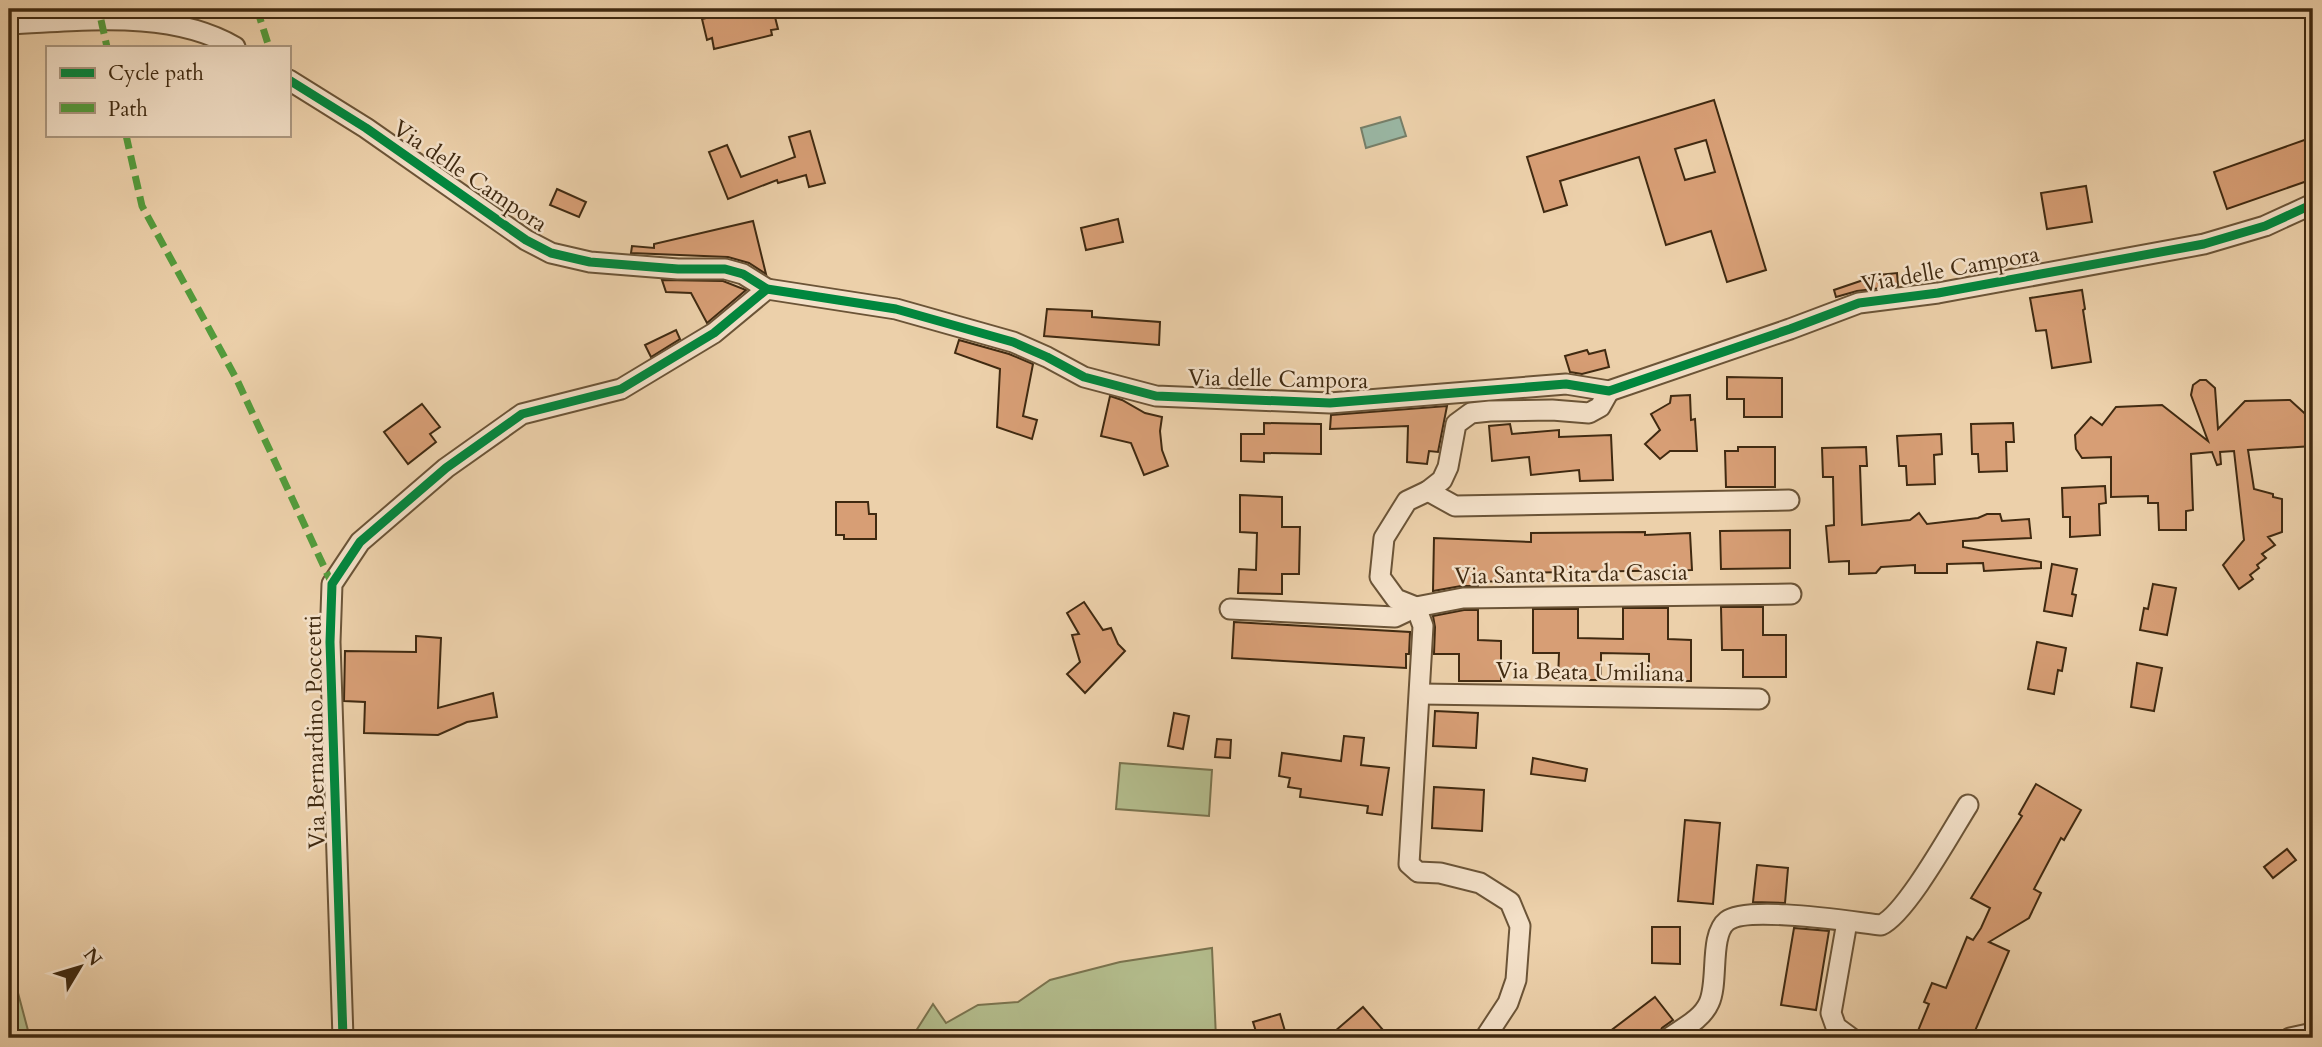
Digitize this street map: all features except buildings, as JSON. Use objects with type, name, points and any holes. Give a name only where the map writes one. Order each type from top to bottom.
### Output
[{"type":"street","points":[[9,24],[101,20],[176,24],[204,32],[233,46]]},
{"type":"street","name":"Via delle Campora","points":[[290,81],[366,128],[526,240],[551,253],[615,265],[725,269],[743,274],[767,289],[896,309],[1013,342],[1084,377],[1156,396],[1330,403],[1566,384],[1609,391],[1859,303],[1938,293],[2204,244],[2265,226],[2313,204]]},
{"type":"street","name":"Via Bernardino Poccetti","points":[[343,1038],[330,642],[332,584],[360,542],[446,468],[522,414],[621,389],[714,333],[767,289]]},
{"type":"street","points":[[1485,1038],[1508,1003],[1516,980],[1520,926],[1510,902],[1480,883],[1440,873],[1418,872],[1409,864],[1423,626],[1416,607],[1396,599],[1380,577],[1384,538],[1407,500],[1428,491],[1442,480],[1457,424],[1471,413],[1552,410],[1588,413],[1600,407],[1609,391]]},
{"type":"street","points":[[1428,491],[1455,506],[1788,500]]},
{"type":"street","name":"Via Santa Rita da Cascia","points":[[1230,608],[1395,617],[1416,607],[1463,598],[1791,594]]},
{"type":"street","name":"Via Beata Umiliana","points":[[1420,694],[1759,699]]},
{"type":"street","points":[[1670,1038],[1702,1014],[1709,1003],[1719,933],[1727,921],[1744,914],[1881,925],[1897,914],[1968,805]]},
{"type":"street","points":[[1838,1034],[1831,1013],[1847,922]]},
{"type":"street","points":[[2290,1038],[2313,1033]]},
{"type":"green space","points":[[1120,763],[1212,770],[1209,816],[1116,809]]},
{"type":"green space","points":[[1212,948],[1216,1038],[914,1038],[933,1004],[946,1023],[978,1005],[1018,1002],[1050,980],[1120,962]]},
{"type":"green space","points":[[9,959],[30,1038],[9,1038]]},
{"type":"shaded area","points":[[1400,117],[1406,136],[1366,148],[1361,128]]},
{"type":"marked path","points":[[257,9],[269,46]]},
{"type":"marked path","points":[[101,20],[107,46]]},
{"type":"marked path","points":[[126,136],[142,206],[237,380],[332,584]]},
{"type":"cycle path","points":[[290,81],[366,128],[526,240],[551,253],[590,262],[678,269],[725,269],[743,274],[767,289],[896,309],[1013,342],[1084,377],[1156,396],[1330,403],[1566,384],[1609,391],[1859,303],[1938,293],[2204,244],[2265,226],[2313,204]]},
{"type":"cycle path","points":[[343,1038],[330,642],[332,584],[360,542],[446,468],[522,414],[621,389],[714,333],[767,289]]}]
